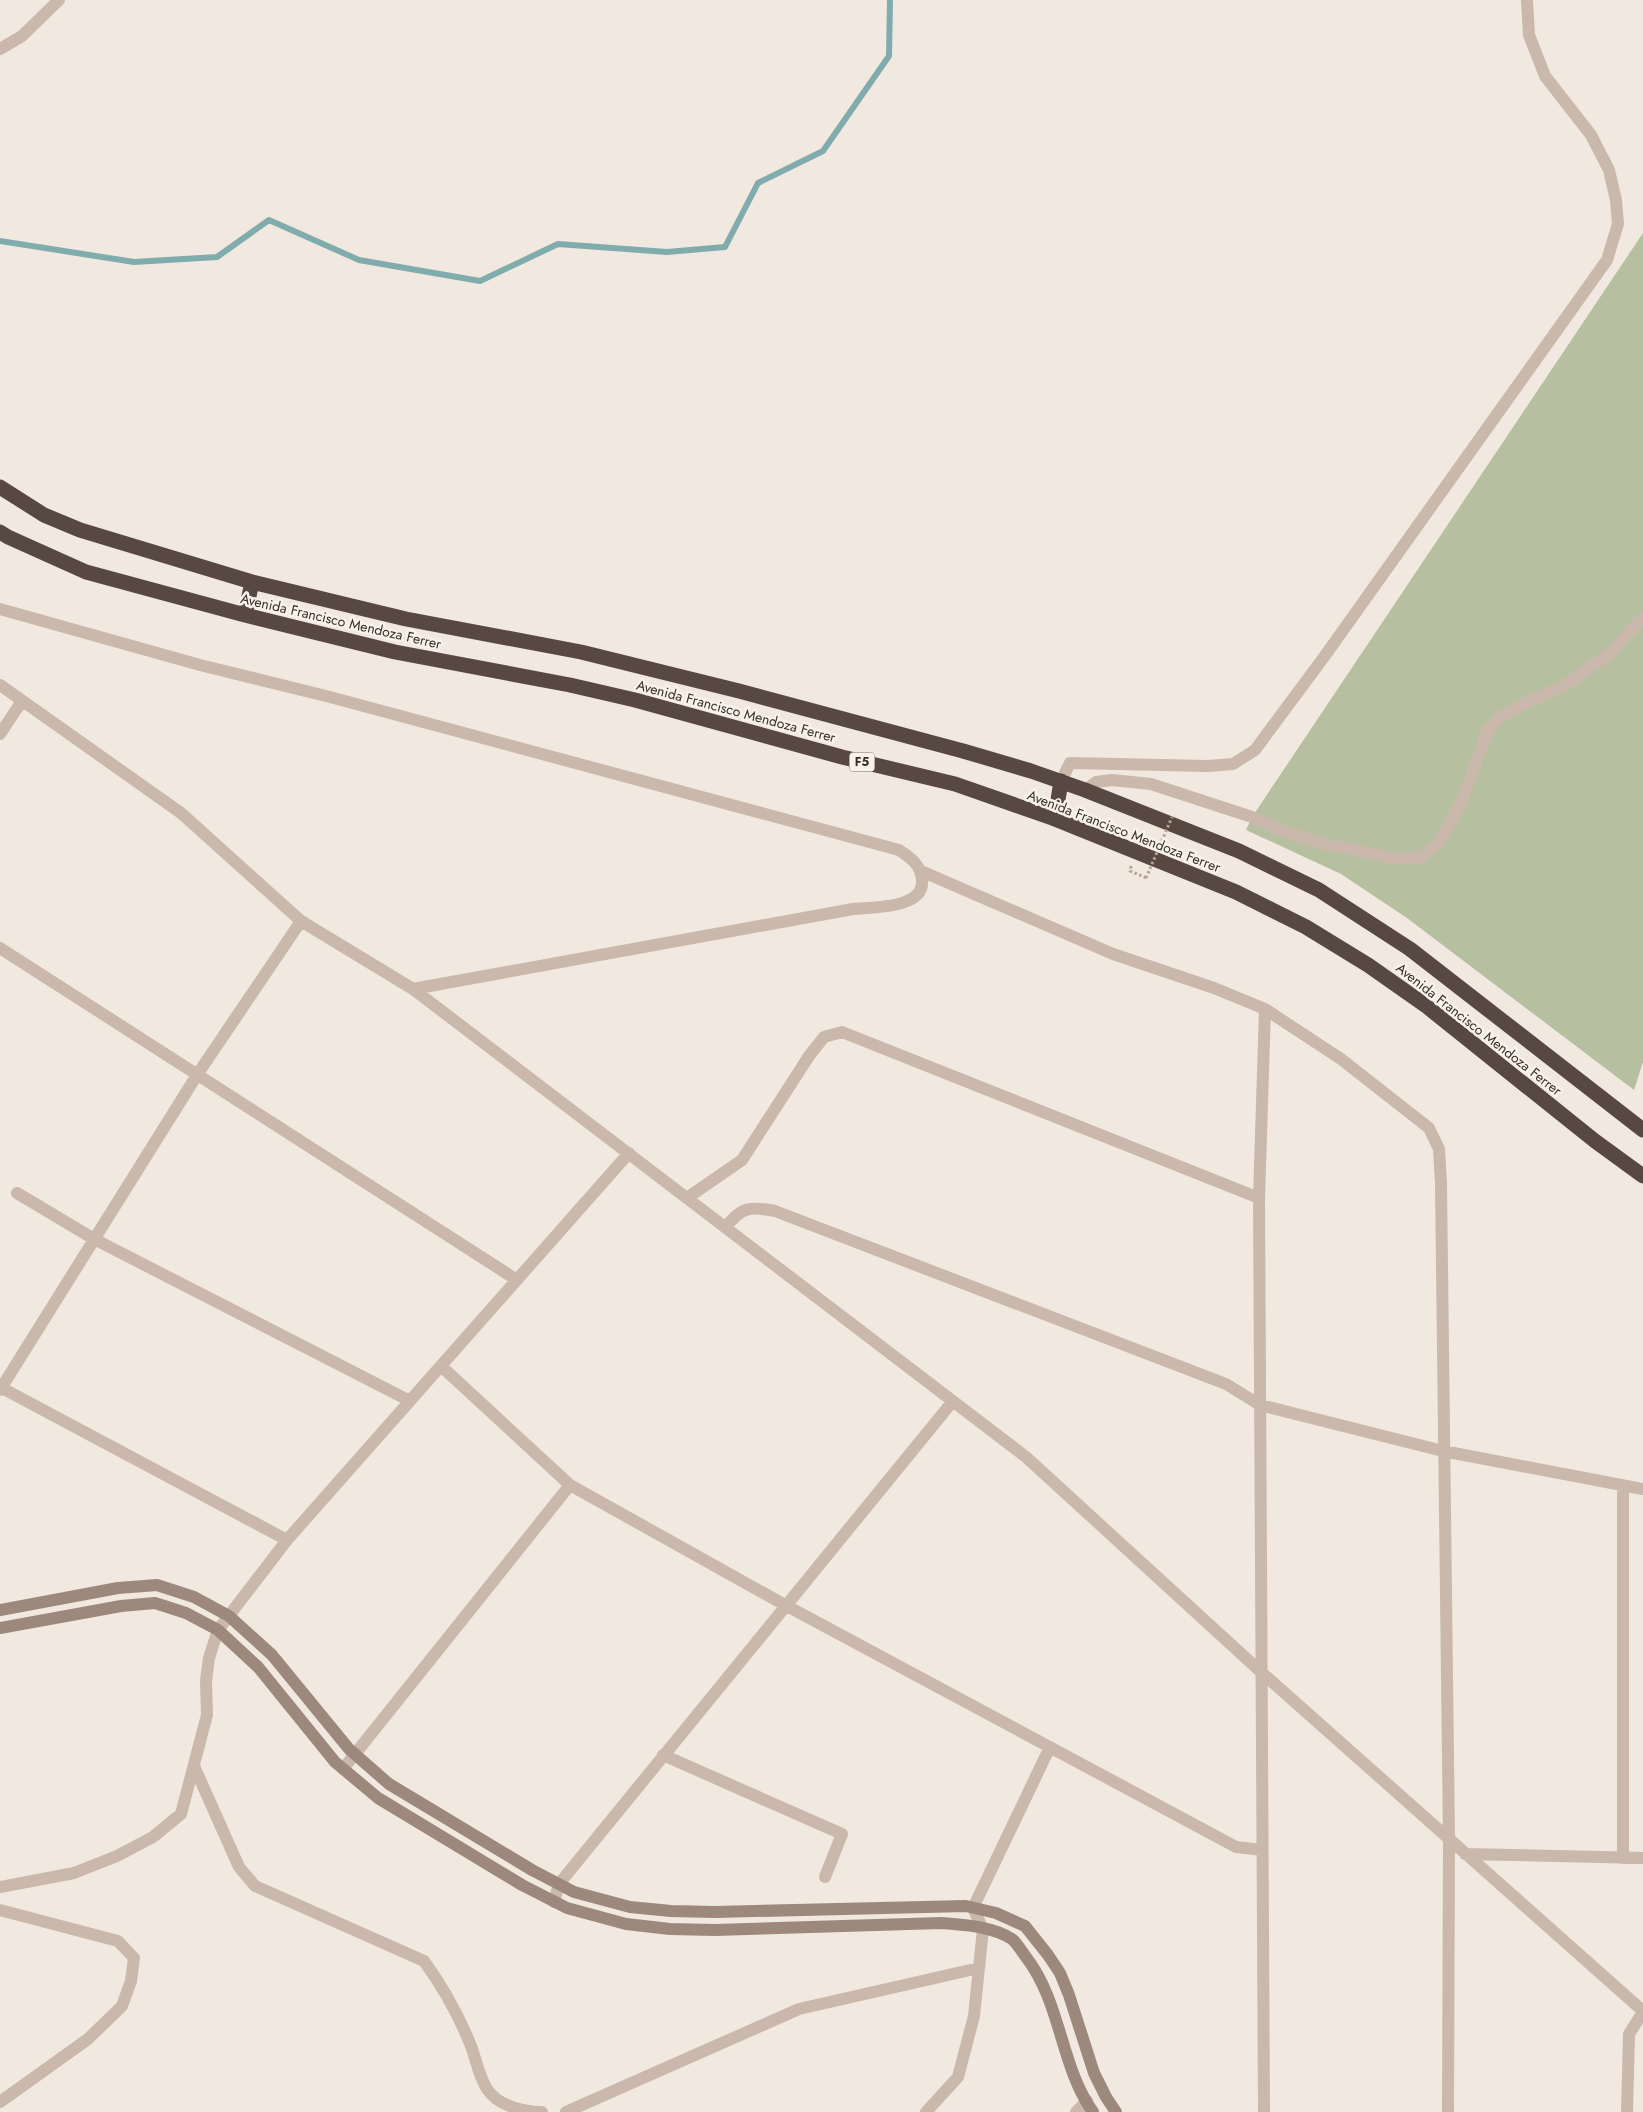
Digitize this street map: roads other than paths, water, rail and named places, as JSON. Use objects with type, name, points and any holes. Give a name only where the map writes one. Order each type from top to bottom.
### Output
[{"type":"highway","name":"Avenida Francisco Mendoza Ferrer","points":[[0,487],[44,515],[80,530],[252,582],[406,619],[581,652],[739,691],[964,751],[1085,790],[1239,851],[1319,890],[1410,949],[1643,1130]]},
{"type":"highway","name":"Avenida Francisco Mendoza Ferrer","points":[[0,532],[86,572],[245,616],[395,652],[570,685],[635,700],[842,757],[955,784],[1055,819],[1236,892],[1306,927],[1368,965],[1424,1006],[1595,1141],[1643,1176]]},
{"type":"highway","points":[[245,616],[252,582]]},
{"type":"highway","points":[[1055,819],[1061,781]]},
{"type":"street","points":[[0,49],[22,36],[59,0]]},
{"type":"street","points":[[1061,781],[1070,764],[1224,765],[1232,764],[1255,750],[1324,657],[1607,260],[1618,224],[1616,200],[1609,170],[1591,135],[1544,76],[1529,35],[1527,0]]},
{"type":"street","points":[[0,609],[200,666],[340,700],[899,850],[912,860],[921,871],[1114,954],[1214,988],[1265,1009],[1340,1059],[1429,1128],[1439,1149],[1441,1184],[1449,1840],[1448,2112]]},
{"type":"street","points":[[1085,790],[1096,782],[1112,780],[1151,784],[1252,817],[1285,832],[1321,843],[1391,858],[1419,858],[1439,843],[1462,801],[1487,732],[1500,717],[1527,702],[1564,686],[1608,654],[1643,617]]},
{"type":"street","points":[[0,685],[181,813],[301,921],[413,989],[1026,1456],[1260,1671],[1643,2011],[1629,2034],[1627,2112]]},
{"type":"street","points":[[0,734],[22,701]]},
{"type":"street","points":[[413,989],[853,908],[893,906],[916,898],[922,886],[921,871]]},
{"type":"street","points":[[287,1540],[1,1388],[197,1075],[301,921]]},
{"type":"street","points":[[0,948],[517,1280]]},
{"type":"street","points":[[1264,2112],[1260,1671],[1259,1198],[1265,1009]]},
{"type":"street","points":[[687,1198],[742,1160],[809,1056],[824,1037],[842,1032],[1259,1198]]},
{"type":"street","points":[[0,1887],[74,1873],[117,1856],[153,1837],[181,1814],[207,1714],[206,1682],[209,1658],[218,1630],[287,1540],[630,1154]]},
{"type":"street","points":[[17,1193],[94,1239],[410,1401]]},
{"type":"street","points":[[726,1227],[736,1214],[746,1210],[763,1209],[775,1211],[1226,1384],[1260,1405],[1443,1451],[1643,1489]]},
{"type":"street","points":[[441,1366],[570,1485],[785,1605],[1236,1847],[1262,1850]]},
{"type":"street","points":[[554,1902],[559,1884],[663,1754],[953,1401]]},
{"type":"street","points":[[343,1769],[570,1485]]},
{"type":"street","points":[[1623,1486],[1623,1858]]},
{"type":"street","points":[[0,1610],[118,1588],[158,1585],[194,1597],[229,1616],[272,1655],[354,1754],[389,1784],[532,1870],[574,1892],[630,1907],[671,1912],[941,1906],[973,1908],[996,1913],[1025,1926],[1060,1974],[1069,1995],[1094,2073],[1116,2112]]},
{"type":"street","points":[[0,1628],[121,1606],[155,1604],[186,1613],[218,1630],[258,1668],[335,1762],[378,1798],[522,1885],[567,1908],[626,1924],[670,1929],[715,1930],[964,1924],[1013,1940],[1043,1981],[1076,2080],[1094,2112]]},
{"type":"street","points":[[973,1908],[1050,1747]]},
{"type":"street","points":[[663,1754],[842,1834],[825,1877]]},
{"type":"street","points":[[194,1766],[239,1867],[255,1886],[424,1961],[441,1985],[470,2043],[487,2090],[502,2103],[528,2112],[542,2112]]},
{"type":"street","points":[[1465,1854],[1643,1858]]},
{"type":"street","points":[[926,2112],[958,2077],[974,2016],[983,1929],[973,1908]]},
{"type":"street","points":[[0,1910],[118,1940],[134,1958],[131,1981],[122,2006],[88,2039],[0,2102]]},
{"type":"street","points":[[566,2112],[799,2009],[979,1968]]},
{"type":"street","points":[[1076,2112],[1087,2100]]},
{"type":"waterway","points":[[0,241],[134,262],[217,257],[269,220],[359,260],[480,281],[558,244],[667,252],[725,247],[758,183],[823,151],[889,56],[890,0]]}]
